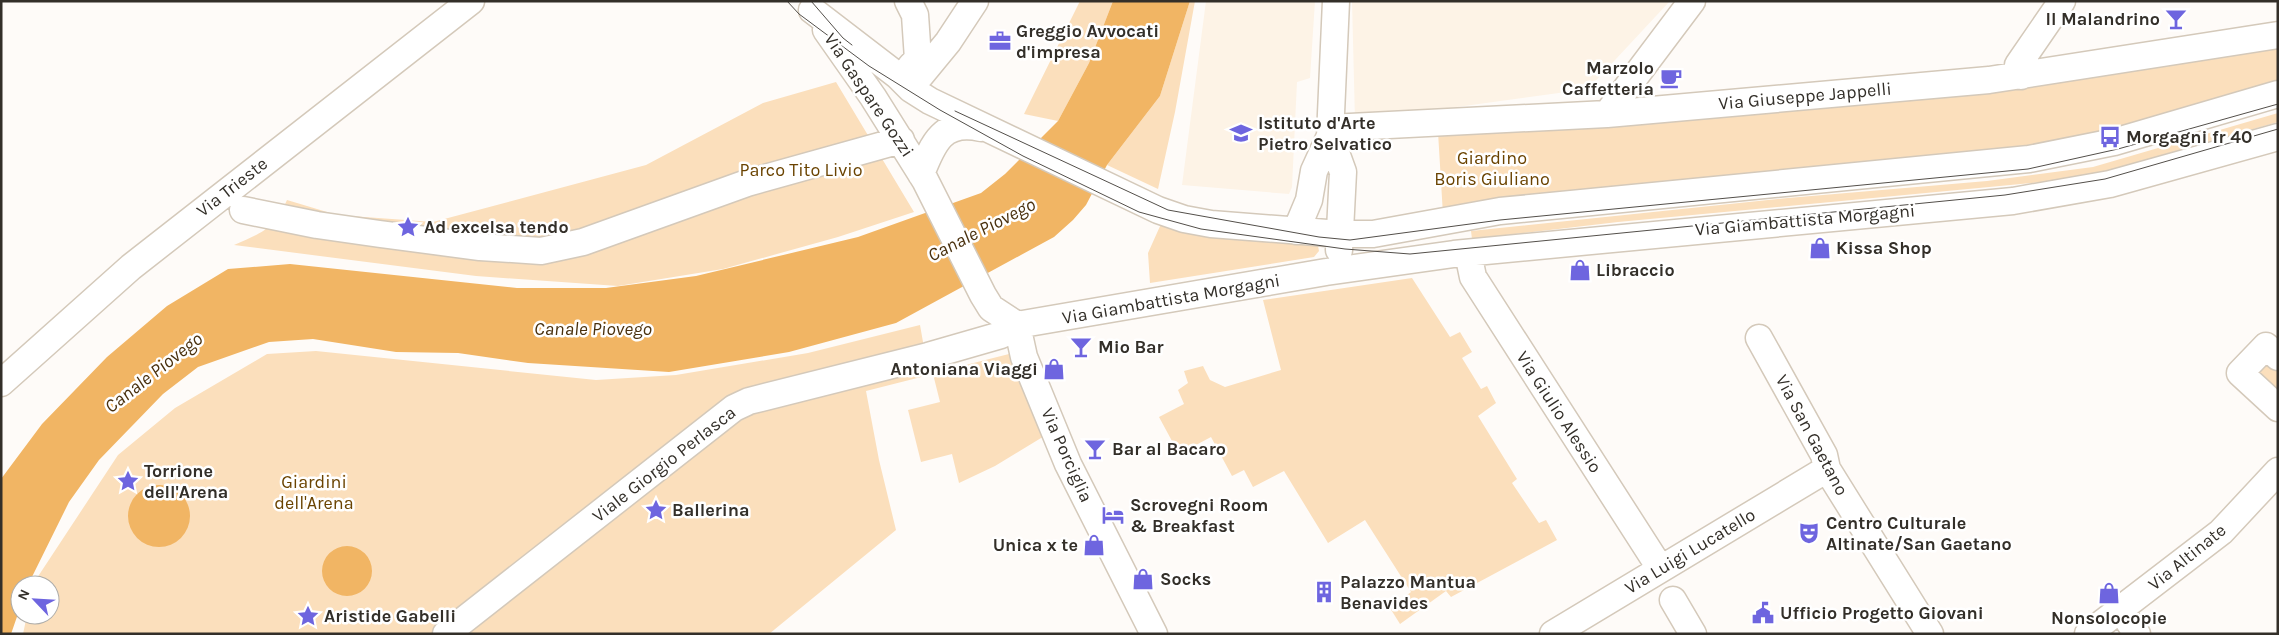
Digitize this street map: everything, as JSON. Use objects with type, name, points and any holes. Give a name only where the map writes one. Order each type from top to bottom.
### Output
[{"type":"street","name":"Via Trieste","points":[[4,375],[131,266],[471,1]]},
{"type":"street","points":[[908,1],[915,15],[918,59],[916,71],[948,42],[975,1]]},
{"type":"street","points":[[1336,1],[1330,132],[1314,171],[1309,200],[1296,231],[1373,234],[1500,211],[2029,160],[2114,142],[2278,94]]},
{"type":"street","points":[[2021,76],[2018,66],[2062,1]]},
{"type":"street","points":[[1607,114],[1691,3]]},
{"type":"street","name":"Via Gaspare Gozzi","points":[[808,6],[898,76],[911,89],[942,108],[1121,194],[1175,216],[1210,224],[1296,231]]},
{"type":"street","name":"Via Gaspare Gozzi","points":[[808,6],[901,140],[923,177],[983,295],[1009,330]]},
{"type":"street","name":"Via Giuseppe Jappelli","points":[[1330,132],[1607,114],[1989,80],[2278,35]]},
{"type":"street","points":[[923,177],[930,153],[938,140],[950,129],[966,124],[989,131]]},
{"type":"street","points":[[1326,272],[1336,259],[1340,248],[1343,172],[1330,132]]},
{"type":"street","name":"Via Giambattista Morgagni","points":[[1009,330],[1326,272],[1468,253],[2013,201],[2110,184],[2278,136]]},
{"type":"street","points":[[243,210],[317,225],[380,234],[480,247],[541,251],[583,242],[747,182],[901,140]]},
{"type":"street","name":"Via Giulio Alessio","points":[[1468,253],[1473,277],[1666,585],[1693,634]]},
{"type":"street","name":"Viale Giorgio Perlasca","points":[[446,634],[734,408],[748,401],[928,356],[1009,330]]},
{"type":"street","name":"Via Porciglia","points":[[1009,330],[1024,357],[1068,464],[1154,634]]},
{"type":"street","name":"Via San Gaetano","points":[[1759,338],[1824,454],[1827,469],[1930,634]]},
{"type":"street","points":[[2278,358],[2266,346],[2240,373],[2278,408]]},
{"type":"street","name":"Via Luigi Lucatello","points":[[1553,634],[1666,585],[1827,469]]},
{"type":"street","name":"Via Altinate","points":[[2088,634],[2221,532],[2278,471]]},
{"type":"street","points":[[2121,610],[2137,634]]},
{"type":"shaded area","name":"Istituto d'Arte Pietro Selvatico","points":[[1206,1],[1315,1],[1310,78],[1297,82],[1292,187],[1289,194],[1182,185]]},
{"type":"shaded area","points":[[1352,1],[1670,1],[1588,89],[1355,121]]},
{"type":"green space","points":[[1080,1],[1113,1],[1089,63],[1058,121],[1024,114]]},
{"type":"green space","points":[[1190,1],[1195,1],[1175,112],[1158,189],[1107,165],[1160,96]]},
{"type":"green space","name":"Giardino Boris Giuliano","points":[[2278,45],[2278,93],[2082,145],[1443,215],[1438,132]]},
{"type":"green space","name":"Parco Tito Livio","points":[[836,82],[914,212],[838,237],[723,269],[618,286],[476,276],[234,245],[253,237],[272,224],[287,200],[337,215],[433,222],[646,165],[763,103]]},
{"type":"green space","points":[[2278,113],[2278,122],[2095,174],[2042,182],[1618,222],[1472,239],[1471,231],[1788,198],[1987,181],[2093,167]]},
{"type":"green space","points":[[1161,224],[1314,243],[1318,246],[1319,251],[1314,257],[1150,283],[1148,253]]},
{"type":"green space","points":[[1412,278],[1450,337],[1460,332],[1472,352],[1462,358],[1481,389],[1487,386],[1496,403],[1478,416],[1517,479],[1512,483],[1539,523],[1546,520],[1557,540],[1451,597],[1446,591],[1400,624],[1390,608],[1411,592],[1365,520],[1328,543],[1284,471],[1253,487],[1244,470],[1232,476],[1211,437],[1179,454],[1159,417],[1184,404],[1178,390],[1188,383],[1184,371],[1203,366],[1210,380],[1225,387],[1281,370],[1263,300]]},
{"type":"green space","name":"Giardini dell'Arena","points":[[920,325],[923,342],[934,373],[1009,354],[1046,435],[995,466],[959,483],[952,454],[921,462],[908,410],[940,402],[933,374],[866,391],[879,460],[896,530],[769,634],[23,634],[25,625],[60,625],[60,575],[39,575],[118,455],[175,408],[267,354],[316,351],[596,380],[676,375],[808,353]]},
{"type":"green space","points":[[2269,356],[2278,364],[2278,393],[2254,372]]},
{"type":"water","name":"Canale Piovego","points":[[1113,1],[1190,1],[1160,96],[1107,165],[1086,205],[1073,220],[1054,237],[896,323],[789,352],[669,372],[528,363],[458,353],[396,352],[313,339],[269,342],[198,367],[163,394],[99,460],[69,502],[33,575],[10,575],[10,625],[14,625],[11,634],[1,634],[1,479],[42,424],[107,357],[167,306],[228,269],[290,264],[517,288],[606,288],[696,276],[858,237],[981,193],[1005,174],[1058,121],[1089,63]]},
{"type":"water","points":[[159,485],[171,487],[181,494],[188,504],[190,516],[188,528],[181,538],[171,545],[159,547],[147,545],[137,538],[130,528],[128,516],[130,504],[137,494],[147,487]]},
{"type":"water","points":[[352,546],[365,553],[371,561],[371,581],[365,589],[357,595],[342,596],[329,589],[323,581],[322,566],[329,553],[337,547]]},
{"type":"tram line","points":[[787,1],[799,14],[869,66],[940,110],[1023,156],[1139,212],[1201,229],[1345,249],[1410,254],[2005,195],[2105,179],[2278,129]]},
{"type":"tram line","points":[[811,1],[843,38],[852,45]]},
{"type":"tram line","points":[[955,111],[1168,210],[1319,237],[1350,240],[1500,220],[2028,169],[2118,149],[2278,104]]},
{"type":"place","name":"Il Malandrino","points":[[2176,19]]},
{"type":"place","name":"Greggio Avvocati d'impresa","points":[[1000,41]]},
{"type":"place","name":"Marzolo Caffetteria","points":[[1671,78]]},
{"type":"place","name":"Istituto d'Arte Pietro Selvatico","points":[[1241,133]]},
{"type":"place","name":"Morgagni fr 40","points":[[2110,137]]},
{"type":"place","name":"Ad excelsa tendo","points":[[408,227]]},
{"type":"place","name":"Kissa Shop","points":[[1820,248]]},
{"type":"place","name":"Libraccio","points":[[1580,270]]},
{"type":"place","name":"Mio Bar","points":[[1081,347]]},
{"type":"place","name":"Antoniana Viaggi","points":[[1054,369]]},
{"type":"place","name":"Bar al Bacaro","points":[[1095,449]]},
{"type":"place","name":"Torrione dell'Arena","points":[[128,481]]},
{"type":"place","name":"Ballerina","points":[[656,510]]},
{"type":"place","name":"Scrovegni Room & Breakfast","points":[[1113,515]]},
{"type":"place","name":"Centro Culturale Altinate/San Gaetano","points":[[1809,533]]},
{"type":"place","name":"Unica x te","points":[[1094,545]]},
{"type":"place","name":"Socks","points":[[1143,579]]},
{"type":"place","name":"Palazzo Mantua Benavides","points":[[1324,592]]},
{"type":"place","name":"Nonsolocopie","points":[[2109,593]]},
{"type":"place","name":"Ufficio Progetto Giovani","points":[[1763,613]]},
{"type":"place","name":"Aristide Gabelli","points":[[308,616]]}]
